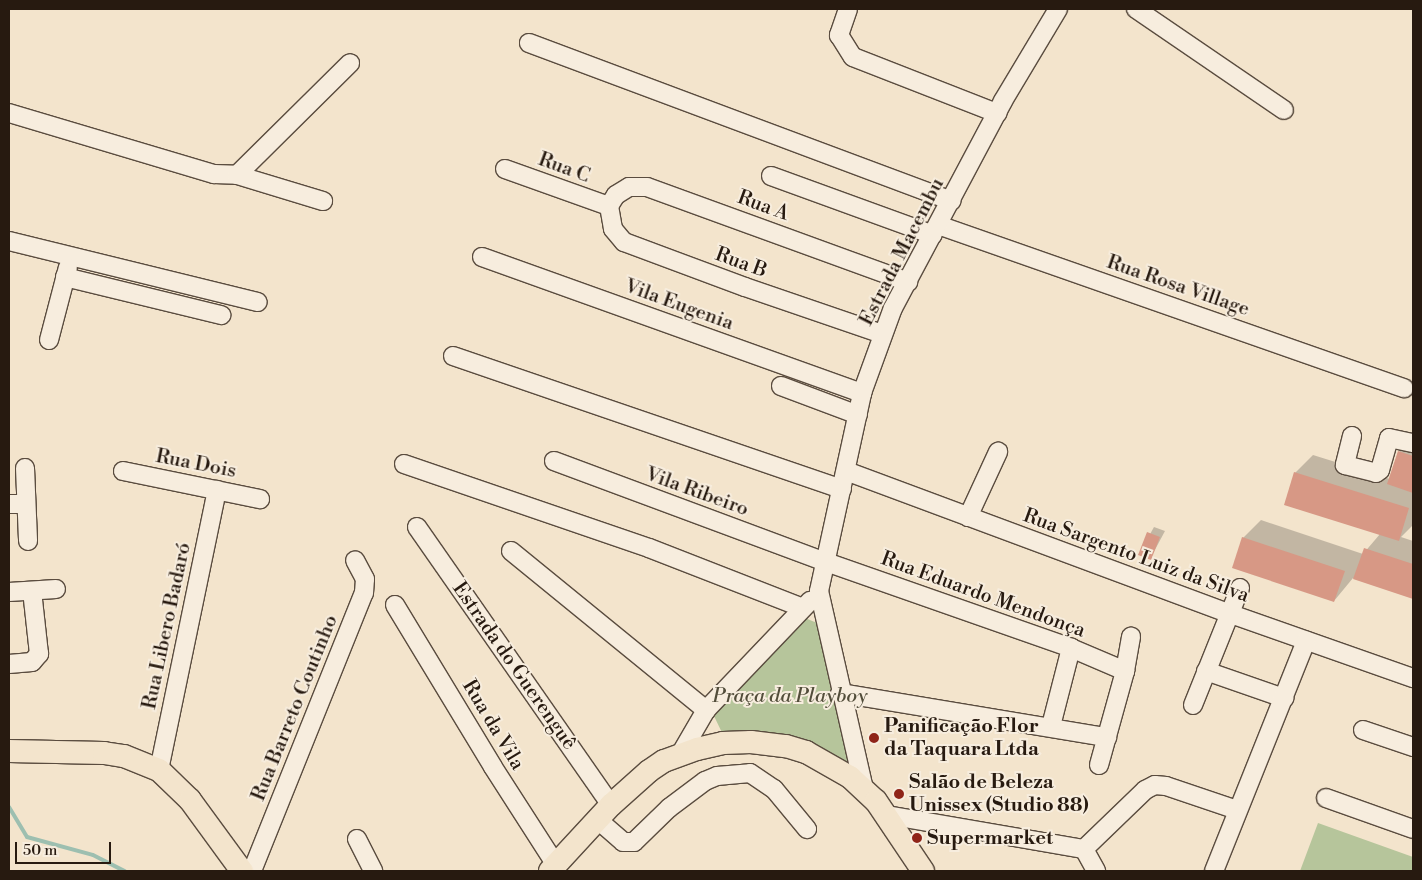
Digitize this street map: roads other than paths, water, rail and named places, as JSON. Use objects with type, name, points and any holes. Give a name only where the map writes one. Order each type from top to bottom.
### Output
[{"type":"main road","points":[[553,868],[605,813],[649,771],[680,753],[723,743],[786,746],[827,763],[864,789],[887,815],[922,871]]},
{"type":"main road","points":[[9,751],[104,753],[124,756],[159,770],[190,800],[243,871]]},
{"type":"street","name":"Estrada Macembu","points":[[864,789],[840,693],[819,591],[862,393],[882,334],[908,282],[997,112],[1058,9]]},
{"type":"street","points":[[1136,9],[1284,110]]},
{"type":"street","points":[[839,12],[839,34],[853,57],[997,112]]},
{"type":"street","points":[[529,43],[951,201]]},
{"type":"street","points":[[237,175],[350,63]]},
{"type":"street","points":[[9,113],[214,174],[237,175],[324,201]]},
{"type":"street","name":"Rua C","points":[[505,169],[608,206]]},
{"type":"street","name":"Rua Rosa Village","points":[[771,176],[1404,388]]},
{"type":"street","name":"Rua A","points":[[608,206],[616,195],[630,186],[647,187],[908,282]]},
{"type":"street","name":"Rua B","points":[[608,206],[613,230],[624,242],[745,287],[882,334]]},
{"type":"street","points":[[9,241],[258,302]]},
{"type":"street","points":[[49,340],[71,257]]},
{"type":"street","name":"Vila Eugenia","points":[[482,257],[862,393]]},
{"type":"street","points":[[65,277],[221,315]]},
{"type":"street","points":[[453,356],[842,489]]},
{"type":"street","points":[[781,386],[858,415]]},
{"type":"street","points":[[1352,436],[1346,465],[1376,473],[1380,470],[1390,438],[1413,443]]},
{"type":"street","points":[[968,517],[998,452]]},
{"type":"street","name":"Vila Ribeiro","points":[[554,461],[826,562]]},
{"type":"street","points":[[404,464],[649,548],[803,608]]},
{"type":"street","points":[[25,468],[28,541]]},
{"type":"street","name":"Rua Sargento Luiz da Silva","points":[[846,471],[1228,613],[1413,678]]},
{"type":"street","name":"Rua Dois","points":[[123,472],[260,499]]},
{"type":"street","name":"Rua Libero Badaró","points":[[159,770],[218,490]]},
{"type":"street","points":[[9,504],[26,504]]},
{"type":"street","name":"Estrada do Guerenguê","points":[[417,527],[623,842],[634,842],[669,808],[705,781],[717,776],[750,773],[774,789],[807,829]]},
{"type":"street","points":[[511,551],[706,710]]},
{"type":"street","name":"Rua Barreto Coutinho","points":[[243,871],[364,593],[365,579],[355,560]]},
{"type":"street","name":"Rua Eduardo Mendonça","points":[[826,562],[1071,648],[1126,671]]},
{"type":"street","points":[[1193,705],[1228,613],[1240,588]]},
{"type":"street","points":[[9,592],[56,589]]},
{"type":"street","points":[[9,664],[35,660],[39,650],[32,591]]},
{"type":"street","name":"Estrada Macembu","points":[[680,753],[706,710],[819,591]]},
{"type":"street","name":"Rua da Vila","points":[[395,605],[553,868]]},
{"type":"street","points":[[1099,764],[1126,671],[1131,637]]},
{"type":"street","points":[[1214,871],[1306,641]]},
{"type":"street","points":[[1051,726],[1071,648]]},
{"type":"street","points":[[1206,671],[1284,698]]},
{"type":"street","points":[[840,693],[1051,726],[1107,737]]},
{"type":"street","points":[[1363,730],[1413,747]]},
{"type":"street","points":[[1084,849],[1145,790],[1155,785],[1166,786],[1237,810]]},
{"type":"street","points":[[1326,798],[1413,829]]},
{"type":"street","points":[[887,815],[1084,849]]},
{"type":"street","points":[[357,839],[373,871]]},
{"type":"street","points":[[1084,849],[1096,871]]},
{"type":"waterway","points":[[9,807],[27,837],[93,855],[125,871]]},
{"type":"place","name":"Panificação Flor da Taquara Ltda","points":[[874,738]]},
{"type":"place","name":"Salão de Beleza Unissex (Studio 88)","points":[[899,794]]},
{"type":"place","name":"Supermarket","points":[[917,838]]},
{"type":"park label","name":"Praça da Playboy","points":[[790,696]]}]
